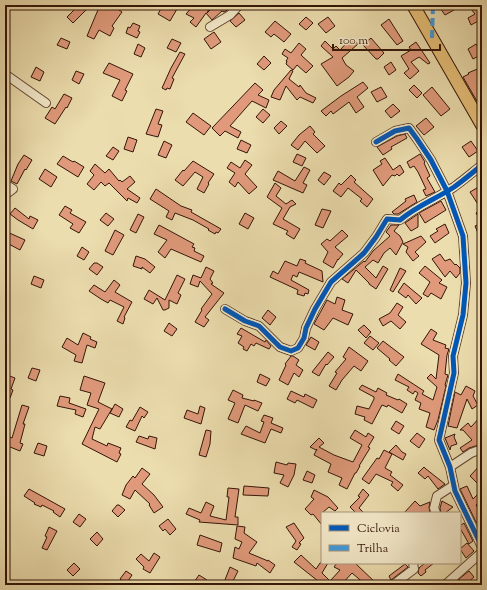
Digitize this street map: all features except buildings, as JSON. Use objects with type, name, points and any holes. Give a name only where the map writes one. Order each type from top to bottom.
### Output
[{"type":"highway","points":[[413,5],[482,125]]},
{"type":"street","points":[[210,27],[230,15],[239,5]]},
{"type":"street","points":[[5,74],[46,103]]},
{"type":"street","points":[[376,142],[395,131],[409,128],[430,160],[447,191],[463,236],[466,283],[463,316],[453,356],[454,373],[439,440],[450,467],[455,491],[482,547]]},
{"type":"street","points":[[226,309],[245,321],[258,326],[280,347],[292,351],[298,348],[304,338],[306,328],[315,309],[330,282],[364,253],[388,219],[400,220],[409,212],[454,187],[482,165]]},
{"type":"street","points":[[5,184],[13,189],[5,195]]},
{"type":"street","points":[[450,467],[471,453],[482,449]]},
{"type":"street","points":[[436,512],[434,508],[437,496],[454,485]]},
{"type":"street","points":[[445,585],[482,552]]},
{"type":"street","points":[[393,585],[414,569],[413,564]]},
{"type":"marked path","points":[[432,38],[433,5]]},
{"type":"cycle path","points":[[376,142],[395,131],[409,128],[431,160],[447,191],[463,236],[466,283],[463,315],[453,356],[454,373],[439,440],[450,467],[455,491],[482,547]]},
{"type":"cycle path","points":[[225,309],[245,321],[259,326],[280,347],[291,351],[298,348],[304,338],[306,328],[315,309],[331,282],[364,253],[387,219],[400,220],[414,210],[454,187],[482,165]]}]
